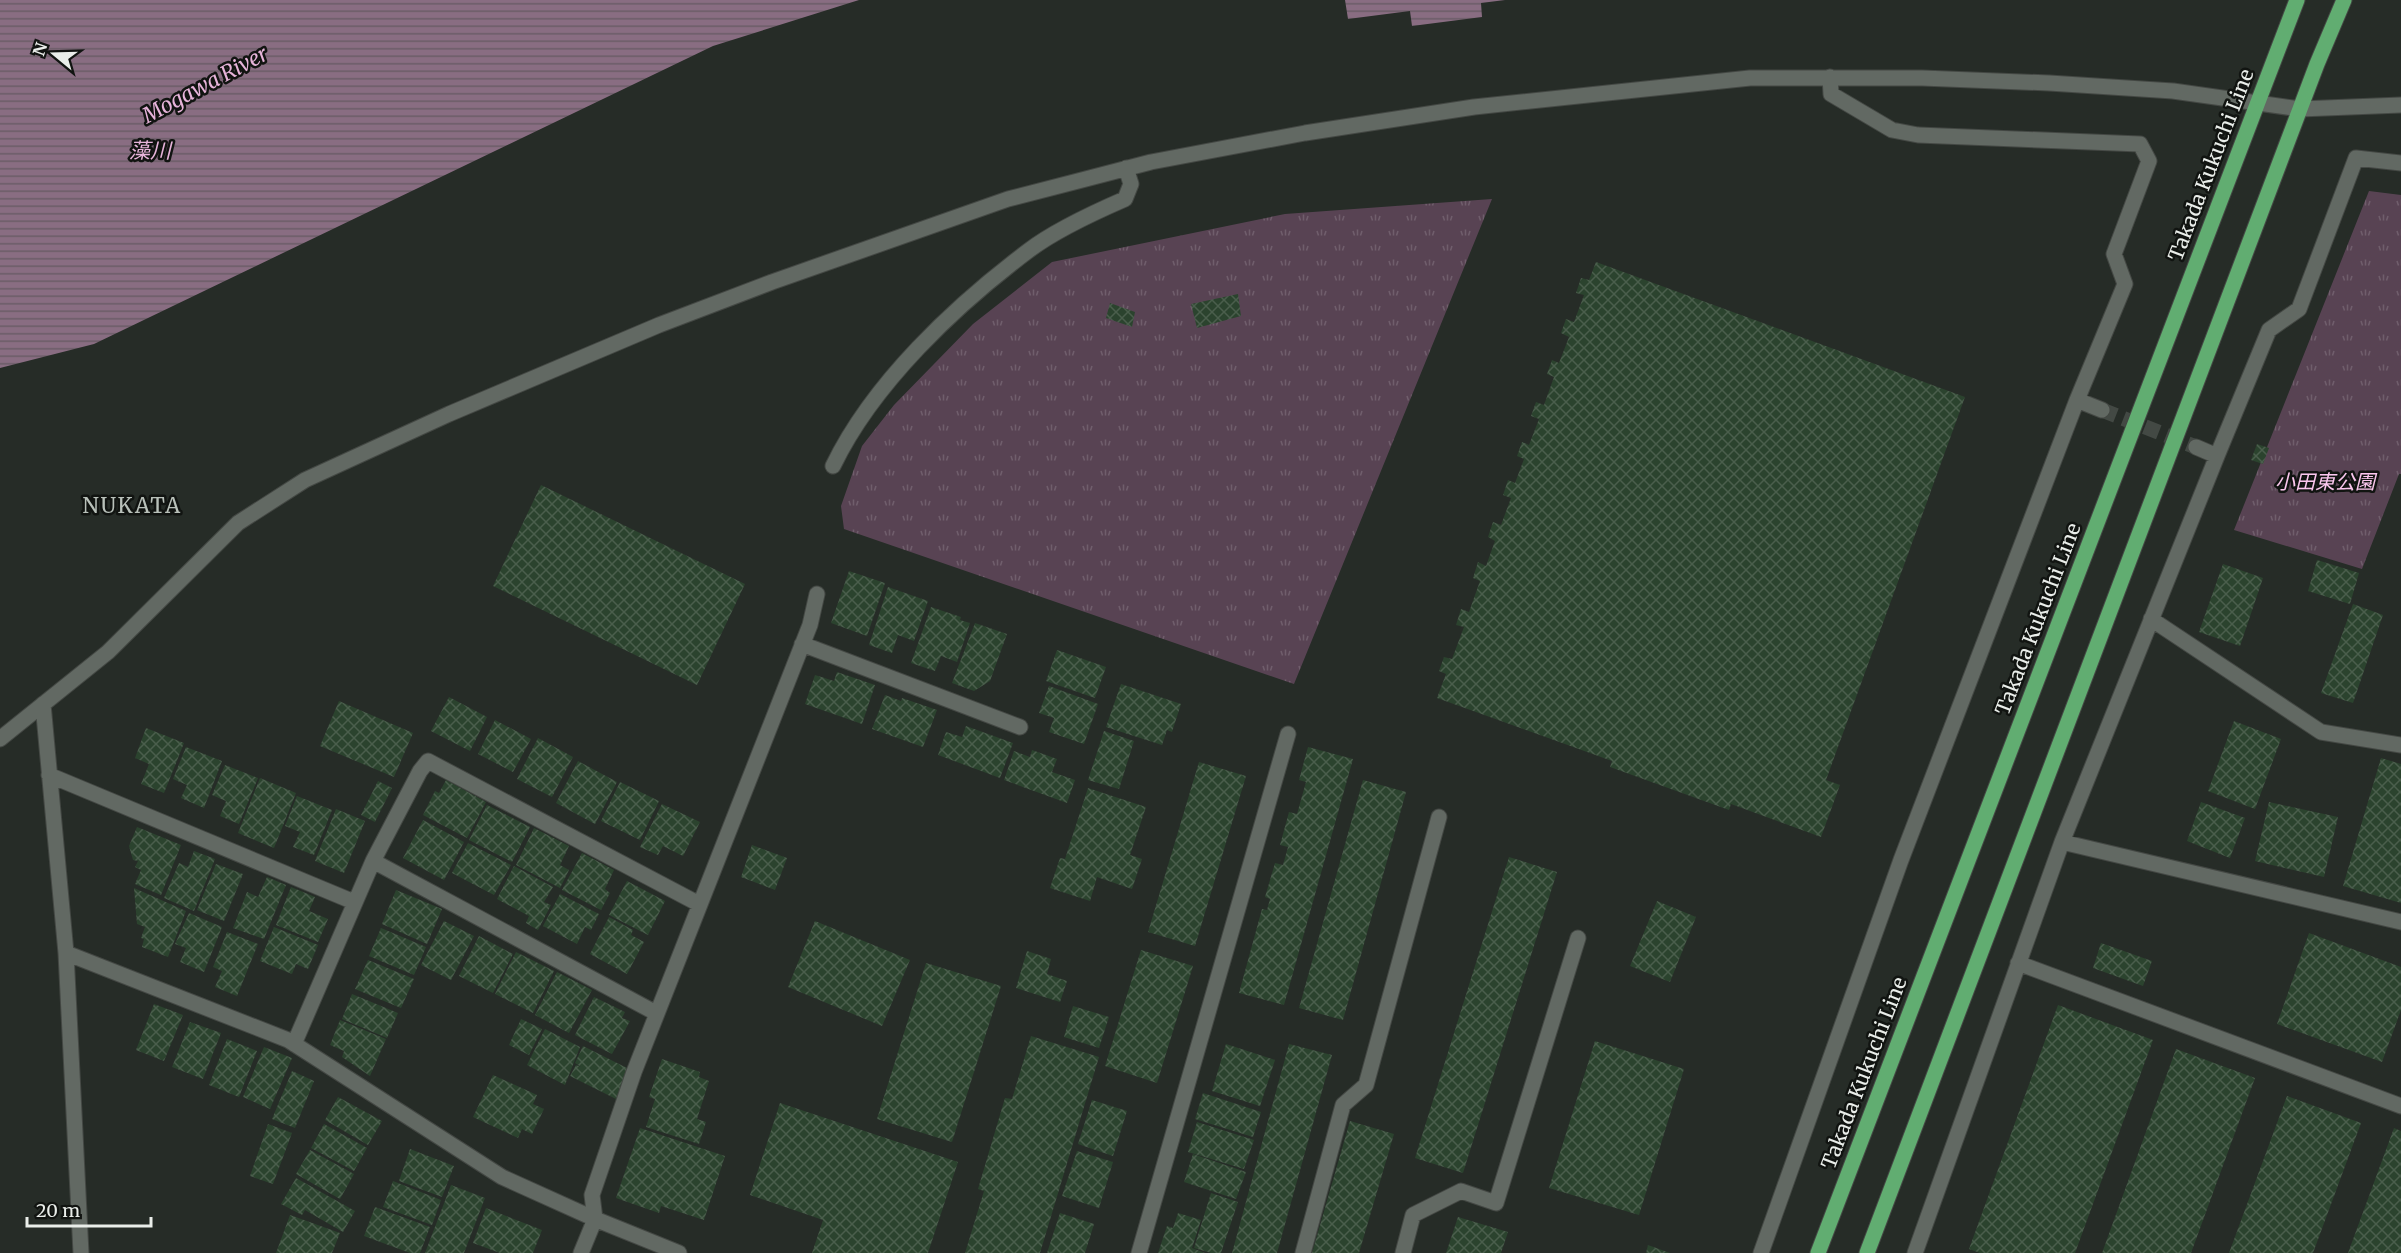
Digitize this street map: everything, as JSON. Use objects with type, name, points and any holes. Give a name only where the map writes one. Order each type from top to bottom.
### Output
[{"type":"main road","name":"Takada Kukuchi Line","points":[[1818,1253],[2297,0]]},
{"type":"main road","points":[[1867,1253],[2317,64],[2344,0]]},
{"type":"street","points":[[1761,1253],[1906,849],[2077,400],[2124,284],[2114,254],[2150,161],[2140,144],[1918,135],[1892,130],[1831,94],[1830,77]]},
{"type":"street","points":[[0,739],[108,652],[238,523],[305,480],[449,414],[659,325],[1008,200],[1126,168],[1305,133],[1474,107],[1739,79],[1922,78],[2049,83],[2173,92],[2300,109],[2401,105]]},
{"type":"street","points":[[1914,1253],[2062,842],[2269,330],[2299,309],[2356,158],[2401,163]]},
{"type":"street","points":[[833,466],[848,435],[872,401],[946,319],[1029,250],[1125,199],[1131,184],[1126,168]]},
{"type":"street","points":[[2077,400],[2102,410]]},
{"type":"street","points":[[2196,447],[2217,456]]},
{"type":"street","points":[[581,1253],[595,1219],[592,1195],[656,1013],[810,625],[817,594]]},
{"type":"street","points":[[2151,619],[2321,732],[2401,745]]},
{"type":"street","points":[[802,644],[1020,727]]},
{"type":"street","points":[[43,704],[66,953],[81,1253]]},
{"type":"street","points":[[1139,1253],[1288,734]]},
{"type":"street","points":[[294,1044],[373,861],[420,771],[428,761],[699,904]]},
{"type":"street","points":[[50,775],[354,902]]},
{"type":"street","points":[[1303,1253],[1343,1105],[1366,1085],[1438,817]]},
{"type":"street","points":[[2062,842],[2401,922]]},
{"type":"street","points":[[373,861],[656,1013]]},
{"type":"street","points":[[1402,1253],[1413,1215],[1461,1191],[1496,1203],[1578,939]]},
{"type":"street","points":[[66,953],[294,1044],[478,1164],[595,1219],[679,1253]]},
{"type":"street","points":[[2018,963],[2401,1106]]},
{"type":"green space","name":"小田東公園","points":[[2369,191],[2401,195],[2401,474],[2399,474],[2362,569],[2234,530]]},
{"type":"green space","points":[[1492,199],[1294,684],[844,529],[841,506],[862,446],[894,405],[973,324],[1052,262],[1285,214]]},
{"type":"water","name":"藻川","points":[[0,0],[859,0],[713,46],[94,344],[0,368]]},
{"type":"water","points":[[1345,0],[1505,0],[1481,3],[1482,17],[1412,26],[1410,11],[1348,19]]},
{"type":"building","points":[[1596,262],[1965,397],[1826,780],[1840,785],[1821,837],[1731,804],[1729,810],[1610,767],[1612,761],[1437,698],[1446,674],[1439,671],[1444,657],[1452,659],[1464,627],[1456,625],[1461,609],[1469,612],[1480,581],[1473,578],[1478,562],[1486,566],[1495,541],[1488,537],[1493,522],[1501,525],[1511,498],[1503,495],[1508,480],[1515,483],[1524,459],[1517,456],[1522,442],[1529,445],[1539,419],[1531,416],[1536,402],[1544,405],[1554,377],[1547,374],[1552,360],[1559,363],[1569,337],[1561,333],[1566,319],[1574,322],[1584,295],[1576,293],[1581,278],[1589,280]]},
{"type":"building","points":[[1238,294],[1241,316],[1197,328],[1191,304]]},
{"type":"building","points":[[1110,303],[1135,312],[1132,327],[1106,318]]},
{"type":"building","points":[[2257,444],[2269,448],[2263,464],[2251,460]]},
{"type":"building","points":[[541,485],[745,584],[697,685],[493,586]]},
{"type":"building","points":[[2317,560],[2359,573],[2350,604],[2308,591]]},
{"type":"building","points":[[2223,564],[2263,578],[2240,646],[2199,632]]},
{"type":"building","points":[[849,571],[885,583],[867,636],[831,623]]},
{"type":"building","points":[[888,587],[928,601],[914,641],[898,635],[892,653],[869,645]]},
{"type":"building","points":[[2353,604],[2383,615],[2353,703],[2321,693]]},
{"type":"building","points":[[931,607],[961,617],[960,620],[970,623],[957,662],[941,656],[935,671],[911,663]]},
{"type":"building","points":[[975,623],[1007,634],[990,681],[974,691],[952,683]]},
{"type":"building","points":[[1057,650],[1106,667],[1095,698],[1046,681]]},
{"type":"building","points":[[837,672],[875,685],[862,724],[805,704],[815,675],[834,681]]},
{"type":"building","points":[[1121,684],[1181,704],[1172,732],[1167,730],[1162,745],[1106,727]]},
{"type":"building","points":[[1049,686],[1098,704],[1084,744],[1049,732],[1054,718],[1039,713]]},
{"type":"building","points":[[885,695],[901,701],[902,698],[937,710],[923,747],[872,729]]},
{"type":"building","points":[[449,697],[487,717],[470,751],[431,731]]},
{"type":"building","points":[[339,701],[413,733],[394,777],[320,746]]},
{"type":"building","points":[[495,720],[531,739],[513,772],[478,754]]},
{"type":"building","points":[[2234,721],[2281,739],[2255,809],[2208,791]]},
{"type":"building","points":[[966,726],[1013,743],[1000,778],[938,755],[946,732],[962,737]]},
{"type":"building","points":[[146,728],[184,743],[164,793],[141,784],[149,764],[135,758]]},
{"type":"building","points":[[1104,731],[1134,741],[1119,789],[1088,780]]},
{"type":"building","points":[[538,738],[573,757],[552,797],[517,779]]},
{"type":"building","points":[[186,747],[222,761],[204,808],[181,798],[187,785],[173,779]]},
{"type":"building","points":[[1308,747],[1353,759],[1284,1005],[1239,993],[1262,909],[1267,910],[1270,899],[1265,897],[1275,863],[1283,865],[1288,847],[1280,845],[1289,812],[1297,814],[1306,782],[1299,780]]},
{"type":"building","points":[[1032,750],[1057,759],[1052,772],[1075,780],[1067,803],[1004,780],[1014,751],[1030,757]]},
{"type":"building","points":[[2381,758],[2401,764],[2401,903],[2343,886]]},
{"type":"building","points":[[578,761],[617,782],[595,824],[556,803]]},
{"type":"building","points":[[1199,762],[1246,776],[1195,946],[1148,932]]},
{"type":"building","points":[[225,765],[258,778],[239,824],[220,816],[226,801],[212,795]]},
{"type":"building","points":[[260,778],[296,793],[274,848],[238,833]]},
{"type":"building","points":[[446,780],[486,802],[467,838],[423,815],[435,791],[439,793]]},
{"type":"building","points":[[1363,780],[1406,792],[1343,1020],[1299,1008]]},
{"type":"building","points":[[378,781],[392,788],[375,822],[361,815]]},
{"type":"building","points":[[620,782],[659,801],[640,840],[601,821]]},
{"type":"building","points":[[1088,788],[1146,807],[1130,855],[1142,859],[1132,889],[1097,877],[1090,901],[1050,888],[1060,858],[1065,859]]},
{"type":"building","points":[[297,796],[332,810],[314,855],[293,847],[300,832],[285,826]]},
{"type":"building","points":[[2201,802],[2245,818],[2230,858],[2187,841]]},
{"type":"building","points":[[2269,802],[2338,817],[2324,877],[2255,861]]},
{"type":"building","points":[[662,804],[700,822],[683,856],[663,846],[658,855],[640,847]]},
{"type":"building","points":[[487,805],[530,827],[512,862],[469,840]]},
{"type":"building","points":[[336,809],[365,821],[344,873],[315,861]]},
{"type":"building","points":[[423,820],[464,842],[444,880],[403,858]]},
{"type":"building","points":[[137,827],[181,845],[161,895],[135,884],[141,870],[135,867],[138,861],[133,860],[129,846]]},
{"type":"building","points":[[534,828],[569,846],[560,865],[569,870],[560,888],[516,865]]},
{"type":"building","points":[[468,843],[511,865],[494,895],[452,873]]},
{"type":"building","points":[[752,845],[787,858],[775,890],[741,877]]},
{"type":"building","points":[[194,851],[215,859],[194,911],[164,898],[179,863],[188,867]]},
{"type":"building","points":[[582,853],[614,870],[605,889],[610,893],[601,910],[562,890]]},
{"type":"building","points":[[1509,857],[1557,872],[1463,1173],[1415,1158]]},
{"type":"building","points":[[216,864],[243,874],[224,921],[197,910]]},
{"type":"building","points":[[514,866],[553,887],[544,902],[551,905],[538,930],[526,923],[529,916],[497,899]]},
{"type":"building","points":[[267,877],[286,885],[264,939],[233,928],[247,892],[258,897]]},
{"type":"building","points":[[627,881],[665,901],[648,935],[609,915]]},
{"type":"building","points":[[291,887],[315,897],[309,911],[328,919],[318,942],[276,925]]},
{"type":"building","points":[[134,888],[186,911],[168,957],[142,947],[144,939],[141,938],[145,927],[137,924]]},
{"type":"building","points":[[396,890],[442,909],[427,944],[382,924]]},
{"type":"building","points":[[560,894],[599,914],[591,930],[585,927],[577,944],[543,926]]},
{"type":"building","points":[[1657,901],[1696,917],[1670,982],[1630,966]]},
{"type":"building","points":[[189,913],[222,927],[204,972],[180,962],[186,948],[175,944]]},
{"type":"building","points":[[609,917],[633,930],[631,935],[644,942],[627,974],[590,954]]},
{"type":"building","points":[[444,921],[474,936],[451,980],[421,965]]},
{"type":"building","points":[[815,921],[910,960],[882,1026],[788,987]]},
{"type":"building","points":[[274,927],[318,945],[308,969],[296,964],[292,974],[260,961]]},
{"type":"building","points":[[381,928],[426,947],[414,975],[369,956]]},
{"type":"building","points":[[227,932],[258,944],[237,996],[215,987],[222,971],[213,967]]},
{"type":"building","points":[[2309,933],[2401,967],[2401,1010],[2382,1062],[2277,1024]]},
{"type":"building","points":[[479,936],[513,954],[493,993],[459,976]]},
{"type":"building","points":[[2101,943],[2152,961],[2143,986],[2093,968]]},
{"type":"building","points":[[1141,950],[1193,966],[1157,1083],[1105,1066]]},
{"type":"building","points":[[1027,951],[1051,959],[1047,974],[1067,981],[1060,1002],[1016,988]]},
{"type":"building","points":[[516,952],[554,971],[533,1013],[495,994]]},
{"type":"building","points":[[368,960],[414,979],[401,1008],[355,989]]},
{"type":"building","points":[[926,963],[1001,986],[952,1142],[877,1119]]},
{"type":"building","points":[[557,972],[592,990],[569,1033],[535,1015]]},
{"type":"building","points":[[352,994],[398,1013],[387,1038],[342,1019]]},
{"type":"building","points":[[594,997],[625,1012],[622,1018],[630,1021],[612,1054],[575,1035]]},
{"type":"building","points":[[154,1004],[183,1015],[164,1061],[136,1050]]},
{"type":"building","points":[[2058,1005],[2153,1040],[2075,1253],[1980,1253],[1969,1249]]},
{"type":"building","points":[[1073,1006],[1109,1017],[1099,1048],[1064,1037]]},
{"type":"building","points":[[521,1019],[542,1029],[529,1055],[509,1045]]},
{"type":"building","points":[[340,1020],[386,1039],[370,1076],[342,1057],[344,1051],[330,1045]]},
{"type":"building","points":[[190,1022],[221,1033],[203,1079],[172,1067]]},
{"type":"building","points":[[545,1029],[580,1047],[565,1085],[527,1065]]},
{"type":"building","points":[[1031,1036],[1099,1057],[1040,1253],[965,1253],[984,1191],[978,1189],[1005,1098],[1012,1099]]},
{"type":"building","points":[[227,1039],[257,1051],[239,1097],[209,1085]]},
{"type":"building","points":[[1595,1041],[1684,1069],[1639,1215],[1549,1188]]},
{"type":"building","points":[[1226,1044],[1275,1060],[1260,1106],[1212,1091]]},
{"type":"building","points":[[1289,1044],[1332,1055],[1277,1253],[1232,1253]]},
{"type":"building","points":[[583,1046],[631,1070],[616,1099],[570,1076],[576,1065],[581,1067],[575,1063]]},
{"type":"building","points":[[264,1047],[292,1058],[270,1109],[243,1097]]},
{"type":"building","points":[[2176,1049],[2255,1078],[2191,1253],[2102,1253]]},
{"type":"building","points":[[662,1059],[700,1072],[699,1077],[709,1081],[697,1119],[706,1122],[699,1144],[646,1127],[655,1099],[649,1097]]},
{"type":"building","points":[[292,1071],[314,1081],[295,1128],[272,1119]]},
{"type":"building","points":[[493,1075],[537,1095],[533,1104],[544,1109],[532,1134],[522,1129],[518,1138],[473,1117]]},
{"type":"building","points":[[1203,1093],[1261,1112],[1253,1137],[1195,1119]]},
{"type":"building","points":[[2287,1096],[2361,1123],[2313,1253],[2229,1253]]},
{"type":"building","points":[[338,1097],[382,1121],[368,1145],[325,1120]]},
{"type":"building","points":[[1092,1100],[1127,1111],[1113,1156],[1078,1144]]},
{"type":"building","points":[[780,1103],[958,1162],[928,1253],[812,1253],[823,1220],[750,1195]]},
{"type":"building","points":[[1350,1121],[1394,1134],[1359,1253],[1312,1253]]},
{"type":"building","points":[[1197,1122],[1254,1140],[1244,1169],[1188,1152]]},
{"type":"building","points":[[268,1124],[292,1133],[273,1184],[250,1176]]},
{"type":"building","points":[[324,1124],[367,1148],[354,1171],[311,1148]]},
{"type":"building","points":[[640,1128],[725,1156],[704,1220],[661,1206],[659,1213],[616,1198]]},
{"type":"building","points":[[2394,1128],[2401,1131],[2401,1253],[2348,1253]]},
{"type":"building","points":[[410,1149],[454,1166],[442,1197],[399,1181]]},
{"type":"building","points":[[310,1150],[354,1174],[340,1199],[296,1174]]},
{"type":"building","points":[[1077,1151],[1113,1162],[1099,1208],[1062,1196]]},
{"type":"building","points":[[1193,1154],[1246,1172],[1236,1199],[1184,1182]]},
{"type":"building","points":[[296,1178],[355,1211],[343,1232],[305,1210],[302,1215],[281,1204]]},
{"type":"building","points":[[393,1181],[441,1200],[432,1225],[383,1207]]},
{"type":"building","points":[[451,1185],[485,1198],[464,1253],[425,1253]]},
{"type":"building","points":[[1211,1193],[1238,1202],[1221,1253],[1211,1253],[1194,1248]]},
{"type":"building","points":[[375,1207],[430,1227],[420,1253],[410,1253],[364,1236]]},
{"type":"building","points":[[486,1208],[542,1230],[533,1253],[500,1253],[473,1243]]},
{"type":"building","points":[[1060,1213],[1094,1224],[1085,1253],[1047,1253]]},
{"type":"building","points":[[1178,1213],[1201,1220],[1192,1248],[1205,1253],[1158,1253],[1167,1226],[1173,1228]]},
{"type":"building","points":[[290,1215],[340,1233],[332,1253],[276,1253]]},
{"type":"building","points":[[1458,1217],[1508,1232],[1501,1253],[1446,1253]]},
{"type":"building","points":[[1648,1245],[1670,1253],[1646,1253]]},
{"type":"tunnel","points":[[2102,410],[2196,447]]},
{"type":"district","name":"NUKATA","points":[[132,506]]},
{"type":"water label","name":"Mogawa River","points":[[205,85]]}]
